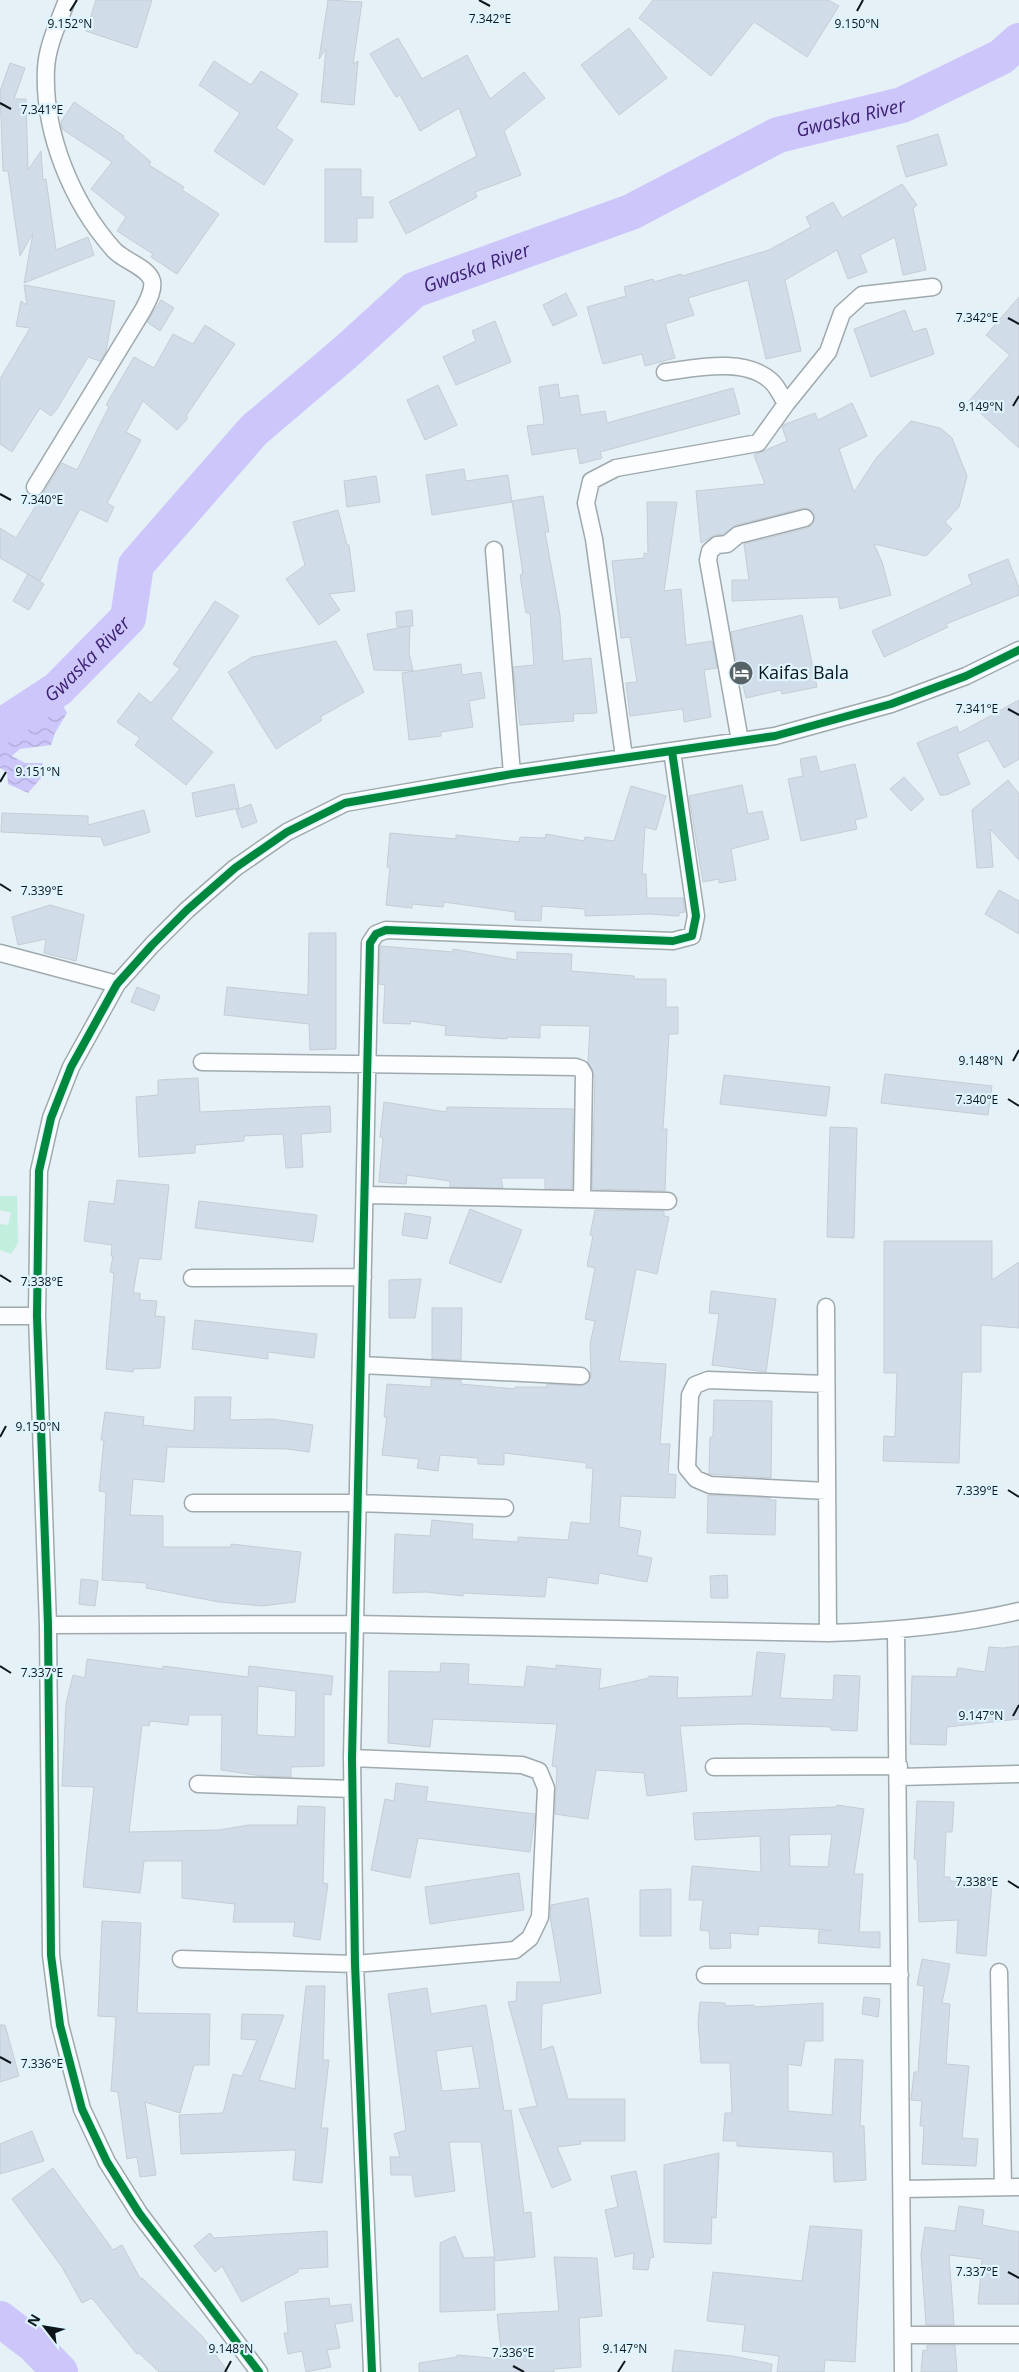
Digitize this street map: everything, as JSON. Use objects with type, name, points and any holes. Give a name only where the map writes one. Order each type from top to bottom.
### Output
[{"type":"street","points":[[35,487],[143,310],[151,294],[152,281],[146,273],[116,252],[95,224],[73,186],[53,137],[46,68],[51,42],[67,0]]},
{"type":"street","points":[[624,758],[594,539],[586,503],[590,481],[616,468],[758,443],[786,404],[828,352],[842,313],[862,295],[933,287]]},
{"type":"street","points":[[665,372],[722,365],[751,371],[771,381],[786,404]]},
{"type":"street","points":[[740,742],[708,560],[710,551],[717,545],[727,544],[738,535],[805,518]]},
{"type":"street","points":[[494,550],[512,774]]},
{"type":"street","points":[[259,2372],[139,2213],[107,2162],[82,2108],[60,2025],[51,1955],[48,1625],[37,1316],[39,1170],[51,1118],[71,1067],[117,984],[187,910],[235,868],[287,832],[345,803],[512,774],[775,736],[892,704],[966,676],[1019,650]]},
{"type":"street","points":[[372,2372],[355,1964],[352,1789],[370,943],[376,934],[386,930],[673,941],[692,936],[696,916],[672,751]]},
{"type":"street","points":[[0,953],[117,984]]},
{"type":"street","points":[[202,1062],[576,1067],[581,1069],[584,1074],[582,1199]]},
{"type":"street","points":[[366,1195],[668,1201]]},
{"type":"street","points":[[192,1278],[363,1277]]},
{"type":"street","points":[[826,1307],[828,1633]]},
{"type":"street","points":[[0,1316],[37,1316]]},
{"type":"street","points":[[361,1365],[581,1376]]},
{"type":"street","points":[[826,1384],[708,1380],[695,1385],[690,1396],[687,1468],[696,1480],[710,1485],[827,1491]]},
{"type":"street","points":[[192,1503],[357,1503],[506,1508]]},
{"type":"street","points":[[48,1625],[355,1624],[828,1633],[896,1631],[982,1620],[1019,1611]]},
{"type":"street","points":[[896,1631],[899,1771],[903,2372]]},
{"type":"street","points":[[181,1959],[355,1964],[516,1950],[530,1938],[540,1917],[546,1788],[539,1771],[522,1765],[352,1758]]},
{"type":"street","points":[[714,1767],[1019,1774]]},
{"type":"street","points":[[198,1784],[352,1789]]},
{"type":"street","points":[[902,2189],[1011,2187],[1000,1972]]},
{"type":"street","points":[[705,1975],[900,1975]]},
{"type":"street","points":[[903,2335],[1019,2335]]},
{"type":"green space","points":[[0,1196],[17,1196],[18,1243],[11,1254],[0,1250],[0,1224],[8,1225],[11,1213],[0,1210]]},
{"type":"water","points":[[57,695],[67,713],[55,733],[51,745],[20,749],[12,756],[25,763],[43,763],[42,777],[28,793],[8,784],[7,772],[0,768],[0,734]]},
{"type":"building","points":[[96,0],[152,0],[137,48],[86,31]]},
{"type":"building","points":[[328,0],[362,2],[353,64],[358,61],[354,105],[321,102],[326,49],[319,59]]},
{"type":"building","points":[[653,0],[828,0],[839,6],[807,57],[754,22],[711,76],[639,18]]},
{"type":"building","points":[[629,28],[667,78],[619,115],[581,65]]},
{"type":"building","points":[[398,38],[422,79],[467,55],[490,99],[524,72],[545,98],[504,131],[521,175],[475,192],[477,197],[406,234],[389,202],[477,156],[459,108],[420,131],[400,95],[396,97],[370,54]]},
{"type":"building","points":[[214,61],[251,85],[261,71],[298,94],[276,128],[293,140],[264,185],[214,151],[240,113],[199,85]]},
{"type":"building","points":[[10,63],[25,68],[14,99],[26,99],[28,170],[41,151],[43,180],[46,179],[56,250],[88,237],[94,255],[24,283],[33,233],[20,256],[8,171],[3,171],[0,91]]},
{"type":"building","points":[[74,102],[124,136],[123,138],[151,162],[149,165],[184,187],[182,190],[219,214],[177,274],[151,257],[153,254],[117,231],[126,217],[91,189],[112,162],[62,129],[61,122]]},
{"type":"building","points":[[938,134],[947,165],[906,177],[897,146]]},
{"type":"building","points":[[325,169],[361,169],[361,197],[373,197],[373,218],[357,218],[357,242],[325,242]]},
{"type":"building","points":[[902,184],[917,205],[913,208],[926,270],[903,275],[895,237],[860,255],[867,272],[848,279],[837,250],[785,280],[801,351],[766,359],[748,280],[688,298],[694,315],[665,324],[675,358],[645,366],[642,354],[603,364],[587,307],[626,296],[624,287],[653,279],[654,282],[681,274],[682,276],[769,250],[811,227],[806,217],[833,202],[842,218]]},
{"type":"building","points":[[24,285],[115,301],[106,351],[100,361],[88,357],[57,409],[51,416],[40,408],[12,452],[0,444],[0,379],[30,328],[16,326],[21,301],[27,305]]},
{"type":"building","points":[[566,293],[577,315],[553,326],[543,305]]},
{"type":"building","points":[[1019,297],[1019,448],[968,402],[1010,355],[986,335]]},
{"type":"building","points":[[161,300],[174,308],[160,331],[147,322]]},
{"type":"building","points":[[905,310],[913,332],[926,328],[934,354],[871,377],[854,329]]},
{"type":"building","points":[[495,321],[511,362],[456,385],[443,357],[476,341],[472,331]]},
{"type":"building","points":[[205,325],[235,344],[186,416],[188,418],[177,430],[143,401],[126,432],[141,440],[107,503],[114,507],[107,522],[80,509],[40,581],[0,558],[0,528],[16,538],[62,463],[77,470],[109,407],[106,405],[134,357],[154,368],[173,334],[193,344]]},
{"type":"building","points":[[558,384],[560,398],[578,395],[581,415],[605,411],[607,423],[733,388],[740,414],[600,452],[602,458],[580,464],[577,448],[532,455],[527,426],[544,424],[539,387]]},
{"type":"building","points":[[438,385],[457,425],[425,440],[407,400]]},
{"type":"building","points":[[852,403],[867,436],[839,449],[854,492],[877,457],[911,421],[940,428],[952,438],[967,476],[959,507],[945,522],[952,529],[926,556],[874,544],[882,562],[891,595],[840,609],[838,597],[732,601],[732,580],[749,580],[744,544],[808,528],[814,521],[815,515],[808,509],[803,508],[736,525],[723,534],[715,535],[701,543],[696,491],[765,484],[754,455],[787,441],[783,425],[815,413],[818,420]]},
{"type":"building","points":[[464,469],[466,481],[508,475],[512,502],[432,515],[426,475]]},
{"type":"building","points":[[376,476],[380,502],[347,507],[344,481]]},
{"type":"building","points":[[543,496],[549,532],[545,532],[560,615],[563,661],[591,658],[597,713],[573,714],[574,721],[520,725],[513,667],[534,665],[530,613],[526,613],[520,575],[523,574],[512,501]]},
{"type":"building","points":[[647,502],[677,502],[664,591],[681,589],[686,645],[712,641],[717,668],[704,670],[711,717],[684,722],[683,709],[630,716],[626,683],[637,682],[630,637],[621,638],[612,561],[644,558],[644,553],[648,554]]},
{"type":"building","points":[[338,510],[347,545],[349,545],[355,591],[329,594],[340,610],[319,625],[286,579],[305,565],[293,522]]},
{"type":"building","points":[[1008,559],[1019,588],[1019,595],[946,624],[948,627],[884,657],[872,631],[972,584],[968,575]]},
{"type":"building","points":[[28,574],[44,584],[29,610],[13,601]]},
{"type":"building","points":[[215,601],[239,616],[171,719],[213,752],[186,785],[135,745],[140,738],[117,722],[139,693],[151,703],[180,669],[173,664]]},
{"type":"building","points":[[412,610],[413,626],[410,626],[409,653],[413,671],[374,670],[367,634],[409,626],[397,627],[396,612]]},
{"type":"building","points":[[802,615],[817,687],[782,694],[781,690],[746,698],[731,632]]},
{"type":"building","points":[[336,641],[364,692],[320,717],[322,720],[276,749],[228,672],[252,657]]},
{"type":"building","points":[[461,664],[462,675],[481,672],[485,698],[469,701],[473,727],[441,732],[441,736],[409,740],[402,673]]},
{"type":"building","points":[[1019,700],[1019,759],[1004,768],[988,740],[957,754],[970,784],[946,795],[940,795],[917,743],[957,726],[959,733]]},
{"type":"building","points":[[816,756],[820,772],[855,764],[867,817],[855,820],[857,829],[801,841],[788,779],[803,776],[800,759]]},
{"type":"building","points":[[904,777],[924,799],[911,811],[890,789]]},
{"type":"building","points":[[1008,780],[1019,794],[1019,860],[990,829],[993,867],[977,868],[972,810]]},
{"type":"building","points":[[234,784],[239,808],[196,817],[192,793]]},
{"type":"building","points":[[742,785],[748,814],[762,811],[769,839],[731,849],[736,880],[719,883],[719,879],[703,882],[689,796]]},
{"type":"building","points":[[631,786],[666,796],[656,830],[645,827],[642,874],[646,874],[647,898],[683,898],[685,912],[679,913],[679,916],[649,914],[585,916],[585,909],[542,906],[541,921],[515,920],[515,912],[444,902],[443,907],[412,904],[412,908],[386,905],[390,867],[387,867],[390,833],[456,839],[456,835],[519,842],[520,837],[545,838],[546,834],[584,841],[585,837],[614,841]]},
{"type":"building","points":[[251,804],[257,822],[242,828],[236,810]]},
{"type":"building","points":[[144,810],[150,832],[104,846],[101,837],[1,832],[2,813],[88,816],[88,825]]},
{"type":"building","points":[[999,890],[1019,901],[1019,934],[985,914]]},
{"type":"building","points":[[50,905],[84,915],[76,961],[44,953],[46,939],[18,945],[12,917]]},
{"type":"building","points":[[309,933],[336,933],[336,1049],[310,1050],[309,1024],[224,1015],[227,987],[308,995]]},
{"type":"building","points":[[380,946],[453,952],[453,949],[517,960],[517,952],[572,954],[571,971],[634,976],[634,979],[666,979],[666,1007],[678,1007],[678,1034],[669,1034],[663,1129],[667,1129],[665,1191],[592,1189],[595,1078],[588,1062],[590,1026],[540,1025],[540,1038],[507,1037],[507,1039],[445,1035],[446,1026],[411,1021],[410,1024],[383,1023],[385,985],[379,984]]},
{"type":"building","points":[[137,987],[160,996],[154,1011],[131,1002]]},
{"type":"building","points":[[885,1074],[992,1086],[988,1115],[881,1103]]},
{"type":"building","points":[[724,1075],[830,1087],[826,1116],[720,1104]]},
{"type":"building","points":[[198,1078],[200,1112],[330,1106],[331,1132],[301,1134],[303,1167],[286,1168],[283,1134],[244,1136],[244,1141],[195,1145],[195,1153],[139,1157],[136,1097],[158,1095],[158,1080]]},
{"type":"building","points":[[384,1102],[446,1112],[447,1107],[573,1109],[572,1189],[545,1189],[545,1178],[501,1178],[503,1188],[450,1187],[450,1181],[407,1175],[406,1184],[379,1182],[383,1138],[380,1137]]},
{"type":"building","points":[[830,1127],[857,1128],[854,1238],[827,1237]]},
{"type":"building","points":[[117,1180],[169,1185],[161,1260],[139,1258],[133,1293],[140,1293],[140,1300],[157,1301],[155,1316],[165,1317],[160,1368],[133,1369],[133,1372],[106,1369],[114,1273],[110,1272],[113,1256],[111,1256],[112,1245],[84,1241],[89,1201],[114,1204]]},
{"type":"building","points":[[199,1201],[317,1215],[313,1242],[195,1228]]},
{"type":"building","points":[[470,1209],[522,1230],[501,1283],[449,1263]]},
{"type":"building","points":[[595,1210],[664,1211],[664,1216],[669,1217],[657,1274],[636,1269],[619,1361],[666,1364],[660,1444],[670,1444],[668,1474],[676,1475],[675,1498],[621,1496],[619,1527],[641,1531],[637,1555],[652,1558],[647,1582],[599,1573],[598,1584],[547,1577],[545,1597],[463,1593],[463,1596],[426,1592],[393,1593],[395,1534],[430,1536],[432,1520],[473,1524],[472,1539],[518,1542],[518,1537],[568,1540],[571,1522],[590,1524],[593,1468],[586,1468],[587,1463],[504,1453],[504,1465],[478,1464],[478,1458],[440,1455],[438,1471],[417,1468],[419,1459],[382,1455],[387,1417],[384,1417],[387,1384],[431,1387],[431,1379],[461,1380],[461,1384],[515,1389],[515,1387],[547,1387],[547,1384],[581,1386],[589,1382],[591,1376],[590,1344],[595,1321],[585,1319],[595,1268],[587,1266],[593,1236],[590,1235]]},
{"type":"building","points":[[405,1213],[431,1217],[427,1239],[402,1235]]},
{"type":"building","points":[[884,1241],[992,1241],[992,1280],[1019,1262],[1019,1328],[981,1325],[981,1372],[962,1372],[959,1463],[883,1461],[884,1436],[895,1437],[897,1373],[884,1373]]},
{"type":"building","points":[[421,1279],[415,1318],[389,1318],[389,1280]]},
{"type":"building","points":[[711,1291],[776,1299],[766,1372],[712,1365],[719,1314],[709,1313]]},
{"type":"building","points":[[432,1308],[462,1308],[461,1360],[432,1359]]},
{"type":"building","points":[[195,1320],[317,1334],[314,1358],[268,1352],[268,1359],[192,1349]]},
{"type":"building","points":[[195,1397],[231,1397],[230,1420],[272,1419],[313,1425],[309,1452],[287,1449],[167,1447],[164,1482],[133,1479],[130,1515],[163,1516],[163,1547],[231,1547],[231,1544],[301,1552],[295,1602],[262,1606],[219,1602],[146,1588],[147,1583],[102,1580],[106,1492],[99,1491],[104,1440],[101,1440],[105,1412],[144,1417],[143,1425],[194,1431]]},
{"type":"building","points":[[714,1400],[772,1401],[771,1478],[709,1474]]},
{"type":"building","points":[[708,1495],[770,1498],[770,1500],[776,1500],[775,1535],[707,1533]]},
{"type":"building","points":[[727,1575],[728,1598],[711,1598],[710,1576]]},
{"type":"building","points":[[81,1579],[98,1581],[95,1606],[79,1604]]},
{"type":"building","points":[[1019,1646],[1019,1719],[947,1727],[946,1745],[910,1744],[912,1676],[956,1677],[958,1668],[985,1672],[989,1647]]},
{"type":"building","points":[[757,1652],[785,1654],[780,1698],[833,1700],[834,1675],[860,1676],[857,1731],[831,1730],[831,1727],[745,1724],[680,1726],[687,1791],[647,1796],[644,1773],[596,1770],[588,1819],[555,1814],[557,1767],[552,1766],[557,1724],[433,1719],[430,1747],[388,1743],[389,1671],[440,1672],[441,1663],[469,1664],[468,1684],[524,1687],[527,1666],[556,1669],[556,1665],[601,1669],[599,1689],[649,1678],[649,1676],[678,1677],[677,1698],[752,1696]]},
{"type":"building","points":[[87,1659],[248,1677],[249,1666],[333,1676],[331,1695],[324,1694],[324,1766],[291,1767],[291,1777],[262,1776],[221,1770],[222,1715],[189,1715],[188,1725],[150,1721],[149,1726],[142,1725],[129,1832],[219,1830],[249,1825],[297,1825],[298,1806],[325,1807],[323,1883],[328,1884],[320,1940],[293,1936],[295,1922],[233,1922],[235,1904],[182,1898],[182,1861],[144,1861],[140,1893],[83,1887],[94,1787],[62,1786],[66,1704],[73,1675],[85,1678]],"holes":[[[258,1686],[296,1691],[295,1737],[257,1735]]]},
{"type":"building","points":[[396,1783],[428,1787],[426,1801],[535,1814],[530,1852],[418,1838],[410,1878],[371,1870],[385,1799],[394,1801]]},
{"type":"building","points":[[917,1801],[954,1802],[952,1832],[946,1832],[944,1877],[950,1877],[950,1881],[992,1884],[986,1956],[956,1953],[958,1920],[919,1922],[917,1859],[914,1859]]},
{"type":"building","points":[[837,1805],[864,1809],[854,1874],[863,1874],[859,1932],[880,1932],[880,1948],[818,1943],[819,1931],[831,1930],[759,1926],[758,1935],[730,1933],[731,1948],[710,1949],[709,1931],[700,1930],[703,1900],[689,1900],[692,1866],[761,1872],[760,1836],[695,1840],[693,1813],[836,1807]],"holes":[[[832,1834],[828,1867],[790,1866],[789,1835]]]},
{"type":"building","points":[[519,1873],[524,1910],[430,1924],[425,1887]]},
{"type":"building","points":[[671,1889],[671,1936],[640,1936],[640,1890]]},
{"type":"building","points":[[588,1898],[601,1993],[542,2004],[541,2050],[553,2046],[568,2099],[625,2099],[625,2141],[580,2141],[581,2144],[557,2147],[571,2180],[552,2188],[519,2109],[537,2106],[508,2002],[516,2001],[517,1982],[561,1982],[550,1916],[551,1905]]},
{"type":"building","points":[[102,1921],[141,1923],[137,2013],[210,2014],[209,2065],[194,2065],[180,2113],[145,2102],[156,2175],[140,2177],[137,2157],[127,2159],[118,2092],[111,2091],[116,2017],[98,2016]]},
{"type":"building","points":[[922,1959],[950,1964],[942,2003],[950,2004],[946,2064],[969,2066],[962,2138],[978,2139],[976,2166],[922,2164],[924,2126],[920,2126],[922,2101],[911,2100],[914,2072],[918,2072],[924,1986],[917,1985]]},
{"type":"building","points":[[306,1986],[325,1986],[323,2060],[329,2060],[321,2128],[328,2128],[322,2183],[293,2180],[296,2150],[181,2154],[179,2115],[223,2113],[233,2074],[242,2076],[257,2040],[241,2039],[242,2014],[284,2015],[259,2080],[295,2089]]},
{"type":"building","points":[[427,1988],[431,2014],[486,2005],[504,2111],[511,2110],[524,2213],[531,2212],[535,2257],[495,2261],[481,2142],[449,2142],[455,2191],[415,2197],[412,2175],[391,2175],[390,2157],[400,2157],[394,2134],[406,2130],[388,1994]],"holes":[[[472,2046],[480,2088],[442,2091],[436,2051]]]},
{"type":"building","points":[[864,1997],[880,1999],[878,2017],[862,2014]]},
{"type":"building","points":[[700,2002],[725,2003],[725,2006],[754,2005],[754,2007],[823,2003],[823,2041],[805,2041],[801,2066],[788,2064],[788,2111],[832,2115],[835,2059],[863,2060],[860,2126],[864,2126],[866,2180],[834,2182],[833,2152],[737,2146],[737,2141],[723,2141],[725,2113],[732,2113],[730,2063],[701,2063],[698,2022]]},
{"type":"building","points":[[0,2025],[5,2025],[19,2076],[0,2082]]},
{"type":"building","points":[[32,2131],[44,2161],[0,2174],[0,2144]]},
{"type":"building","points":[[719,2153],[716,2218],[712,2217],[711,2244],[664,2242],[664,2165]]},
{"type":"building","points":[[53,2168],[113,2250],[122,2245],[141,2280],[142,2278],[202,2336],[228,2372],[159,2372],[139,2353],[137,2354],[92,2298],[82,2303],[62,2267],[12,2199]]},
{"type":"building","points":[[636,2171],[654,2257],[650,2258],[648,2270],[633,2269],[634,2253],[615,2257],[605,2210],[618,2207],[611,2176]]},
{"type":"building","points":[[959,2206],[984,2210],[982,2225],[1019,2232],[1019,2304],[978,2304],[982,2259],[949,2255],[954,2325],[926,2325],[921,2254],[925,2227],[955,2231]]},
{"type":"building","points":[[810,2226],[862,2230],[855,2362],[825,2360],[824,2372],[777,2372],[779,2356],[742,2351],[745,2325],[707,2321],[713,2272],[802,2281]]},
{"type":"building","points":[[327,2231],[328,2267],[298,2269],[298,2272],[242,2302],[222,2266],[215,2272],[194,2246],[210,2233],[214,2238]]},
{"type":"building","points":[[455,2236],[464,2258],[494,2257],[495,2310],[440,2312],[440,2243]]},
{"type":"building","points":[[554,2257],[597,2258],[602,2316],[579,2318],[581,2367],[554,2369],[554,2372],[419,2372],[419,2363],[457,2357],[457,2355],[502,2359],[497,2314],[559,2311]]},
{"type":"building","points":[[329,2298],[330,2306],[351,2304],[353,2321],[335,2324],[340,2348],[327,2350],[331,2367],[306,2372],[302,2351],[288,2354],[284,2333],[288,2333],[285,2302]]},
{"type":"building","points":[[927,2345],[955,2345],[957,2372],[921,2372],[923,2350],[927,2351]]},
{"type":"building","points":[[675,2350],[732,2356],[772,2364],[771,2372],[672,2372]]},
{"type":"waterway","name":"Gwaska River","points":[[0,727],[58,689],[128,618],[136,565],[254,430],[347,351],[414,290],[631,212],[778,135],[902,105],[1001,57],[1019,41]]},
{"type":"waterway","name":"Gwaska River","points":[[0,2319],[34,2345],[60,2372]]},
{"type":"cycle path","points":[[259,2372],[139,2213],[107,2162],[82,2109],[60,2025],[51,1955],[48,1625],[37,1316],[39,1171],[51,1118],[71,1067],[117,984],[187,910],[235,868],[287,832],[345,803],[512,774],[775,736],[891,704],[966,676],[1019,650]]},
{"type":"cycle path","points":[[372,2372],[355,1964],[352,1758],[370,943],[376,934],[386,930],[673,941],[692,936],[696,916],[672,751]]},
{"type":"place","name":"Kaifas Bala","points":[[741,673]]}]
